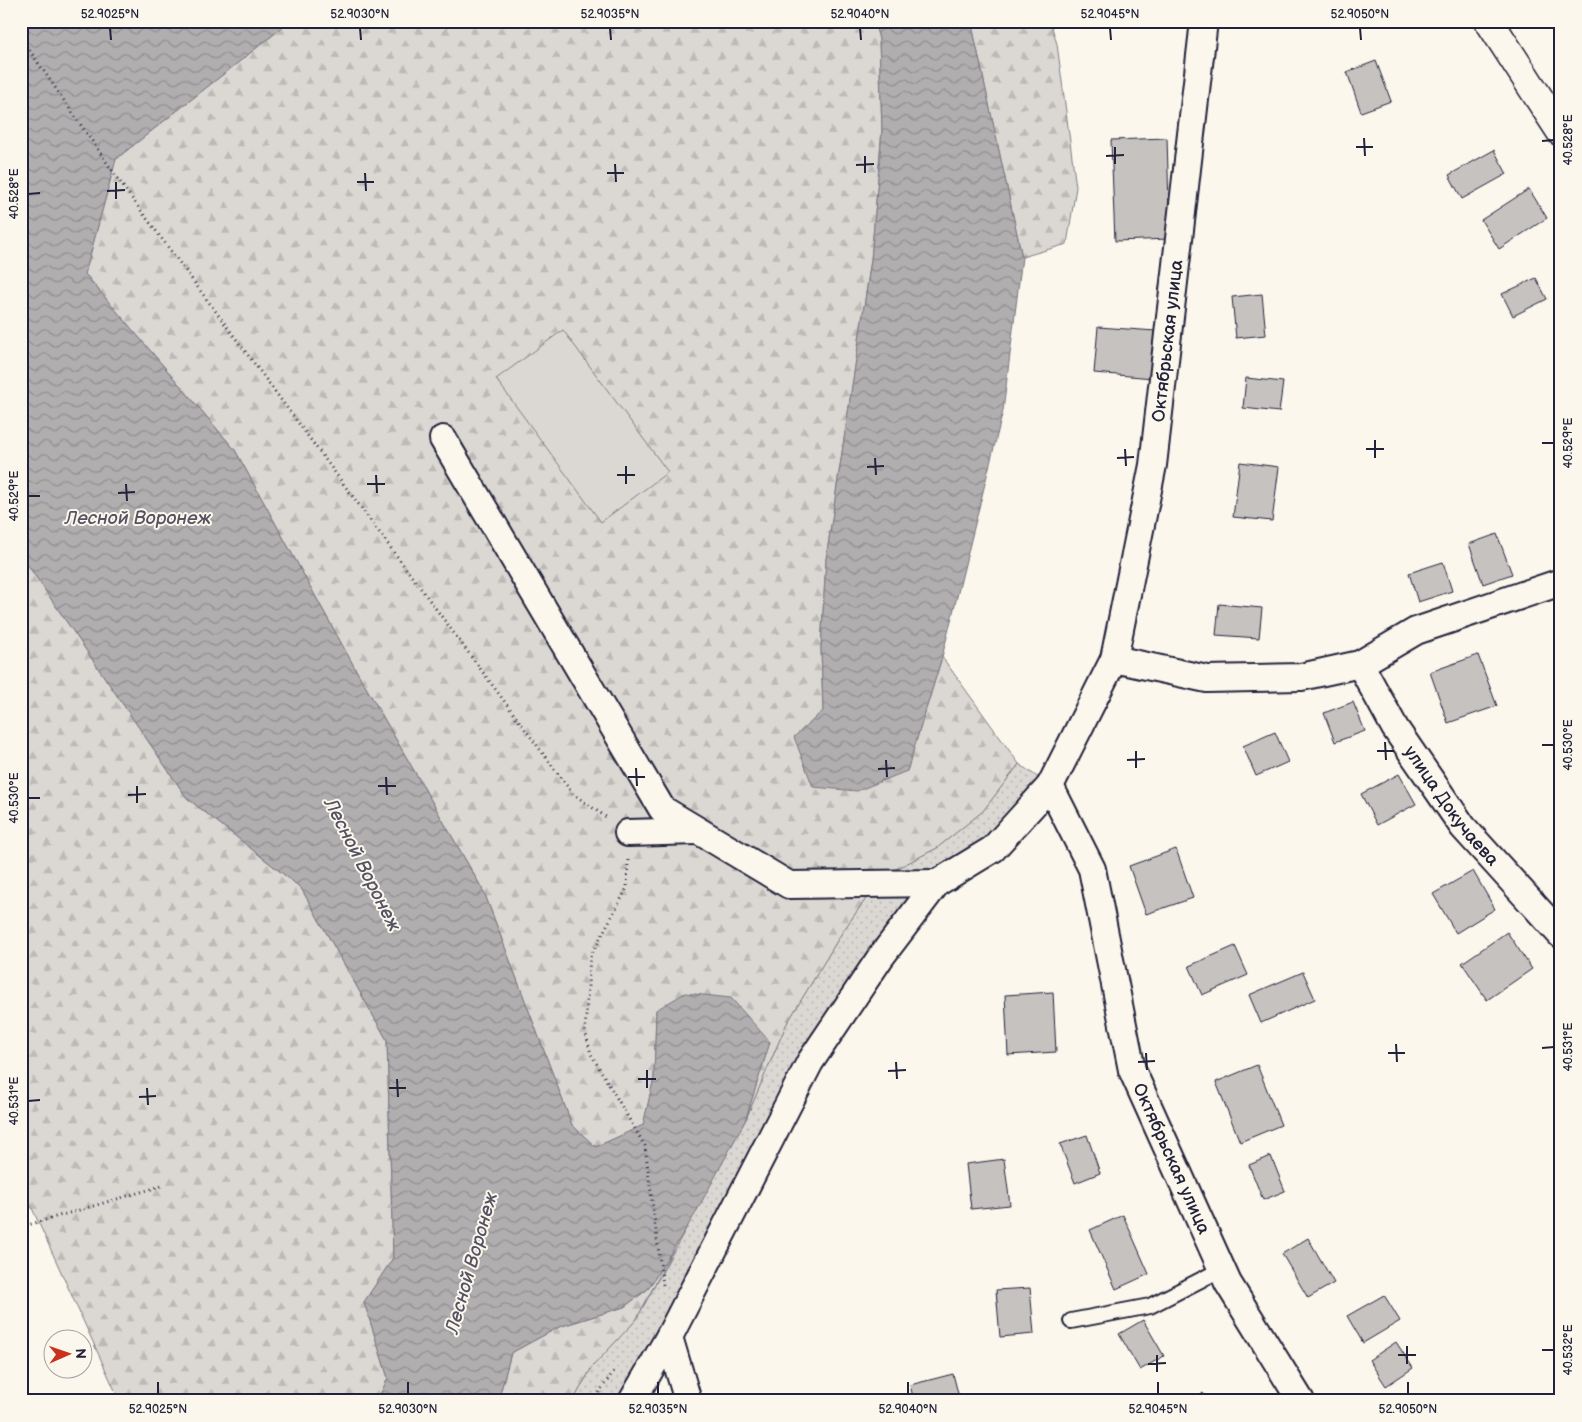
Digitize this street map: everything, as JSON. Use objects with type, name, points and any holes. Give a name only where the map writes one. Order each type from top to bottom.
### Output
[{"type":"street","name":"Октябрьская улица","points":[[937,883],[993,849],[1050,786],[1114,658],[1153,464],[1204,21]]},
{"type":"street","points":[[1489,21],[1561,132]]},
{"type":"street","points":[[443,440],[662,809],[789,885],[937,883]]},
{"type":"street","points":[[1114,658],[1207,679],[1301,677],[1360,664],[1416,631],[1561,582]]},
{"type":"street","name":"улица Докучаева","points":[[1360,664],[1395,728],[1463,828],[1561,935]]},
{"type":"street","name":"Октябрьская улица","points":[[1050,786],[1092,869],[1132,1070],[1228,1284],[1301,1401]]},
{"type":"street","points":[[628,833],[698,831]]},
{"type":"street","points":[[632,1401],[669,1336],[810,1062],[880,958],[937,883]]},
{"type":"street","points":[[669,1336],[688,1401]]},
{"type":"lane","points":[[1071,1321],[1150,1306],[1222,1269]]},
{"type":"path","points":[[21,38],[125,189],[573,794],[628,833],[627,888],[590,957],[585,1030],[591,1054],[645,1146],[664,1291]]},
{"type":"path","points":[[21,1226],[165,1185]]},
{"type":"green space","points":[[288,21],[874,21],[879,39],[882,130],[871,260],[826,559],[821,648],[823,711],[907,771],[942,657],[1019,764],[983,811],[937,848],[882,876],[843,931],[786,1025],[745,1121],[770,1042],[656,1010],[654,1078],[643,1126],[595,1147],[572,1125],[484,892],[356,670],[235,450],[85,274],[116,159],[278,31]]},
{"type":"green space","points":[[971,21],[1050,21],[1057,44],[1076,187],[1067,244],[1022,257]]},
{"type":"green space","points":[[563,330],[668,472],[601,522],[496,379]]},
{"type":"green space","points":[[21,555],[187,798],[301,888],[387,1040],[393,1258],[364,1302],[388,1378],[377,1401],[117,1401],[118,1397],[92,1340],[92,1330],[87,1330],[21,1184]]},
{"type":"green space","points":[[1019,764],[1050,786],[937,883],[880,958],[632,1401],[573,1401],[592,1367],[636,1320],[745,1121],[786,1025],[843,931],[882,876],[937,848],[983,811]]},
{"type":"green space","points":[[673,1250],[636,1320],[592,1367],[573,1401],[498,1401],[511,1353],[559,1327],[624,1307],[648,1289]]},
{"type":"water","name":"Лесной Воронеж","points":[[21,21],[288,21],[278,31],[116,159],[85,274],[235,450],[356,670],[484,892],[572,1125],[596,1147],[643,1125],[654,1078],[656,1010],[685,993],[731,998],[770,1042],[745,1121],[694,1216],[648,1289],[624,1307],[559,1327],[511,1353],[498,1401],[377,1401],[388,1378],[364,1302],[393,1258],[387,1040],[301,888],[187,798],[21,555]]},
{"type":"water","points":[[874,21],[971,21],[1022,257],[1003,411],[942,657],[907,771],[857,791],[813,787],[794,737],[823,711],[821,648],[826,559],[871,260],[882,130],[879,39]]},
{"type":"building","points":[[1376,61],[1391,101],[1361,112],[1347,72]]},
{"type":"building","points":[[1167,138],[1170,239],[1115,241],[1111,140]]},
{"type":"building","points":[[1494,150],[1507,174],[1462,199],[1449,175]]},
{"type":"building","points":[[1529,189],[1547,218],[1499,249],[1481,220]]},
{"type":"building","points":[[1536,278],[1547,299],[1513,316],[1502,294]]},
{"type":"building","points":[[1262,294],[1266,335],[1236,338],[1232,297]]},
{"type":"building","points":[[1098,327],[1156,331],[1153,378],[1094,373]]},
{"type":"building","points":[[1246,378],[1283,382],[1279,412],[1243,408]]},
{"type":"building","points":[[1240,462],[1279,467],[1272,521],[1233,517]]},
{"type":"building","points":[[1497,534],[1512,574],[1483,584],[1469,544]]},
{"type":"building","points":[[1443,562],[1452,591],[1418,602],[1409,573]]},
{"type":"building","points":[[1219,604],[1262,608],[1259,638],[1216,635]]},
{"type":"building","points":[[1478,655],[1497,706],[1448,723],[1430,672]]},
{"type":"building","points":[[1353,702],[1365,731],[1335,742],[1324,713]]},
{"type":"building","points":[[1275,732],[1288,762],[1256,776],[1243,746]]},
{"type":"building","points":[[1399,774],[1416,804],[1377,825],[1361,794]]},
{"type":"building","points":[[1176,849],[1193,898],[1146,914],[1129,866]]},
{"type":"building","points":[[1473,871],[1495,909],[1456,933],[1433,894]]},
{"type":"building","points":[[1507,932],[1532,969],[1487,1000],[1462,963]]},
{"type":"building","points":[[1235,946],[1248,975],[1202,995],[1189,966]]},
{"type":"building","points":[[1303,972],[1315,999],[1261,1023],[1249,995]]},
{"type":"building","points":[[1053,992],[1056,1052],[1008,1055],[1005,995]]},
{"type":"building","points":[[1257,1065],[1281,1125],[1240,1142],[1216,1082]]},
{"type":"building","points":[[1087,1135],[1100,1173],[1075,1183],[1060,1144]]},
{"type":"building","points":[[1271,1156],[1285,1191],[1263,1200],[1249,1165]]},
{"type":"building","points":[[1004,1159],[1010,1205],[971,1209],[966,1164]]},
{"type":"building","points":[[1123,1215],[1149,1274],[1116,1289],[1090,1230]]},
{"type":"building","points":[[1308,1238],[1334,1283],[1308,1298],[1282,1254]]},
{"type":"building","points":[[1030,1288],[1034,1334],[1000,1337],[996,1290]]},
{"type":"building","points":[[1384,1295],[1400,1321],[1363,1343],[1347,1316]]},
{"type":"building","points":[[1143,1320],[1164,1356],[1140,1370],[1119,1334]]},
{"type":"building","points":[[1396,1342],[1413,1368],[1386,1386],[1369,1360]]},
{"type":"building","points":[[953,1374],[960,1401],[914,1401],[910,1385]]},
{"type":"building","points":[[1203,1393],[1209,1401],[1192,1401]]}]
